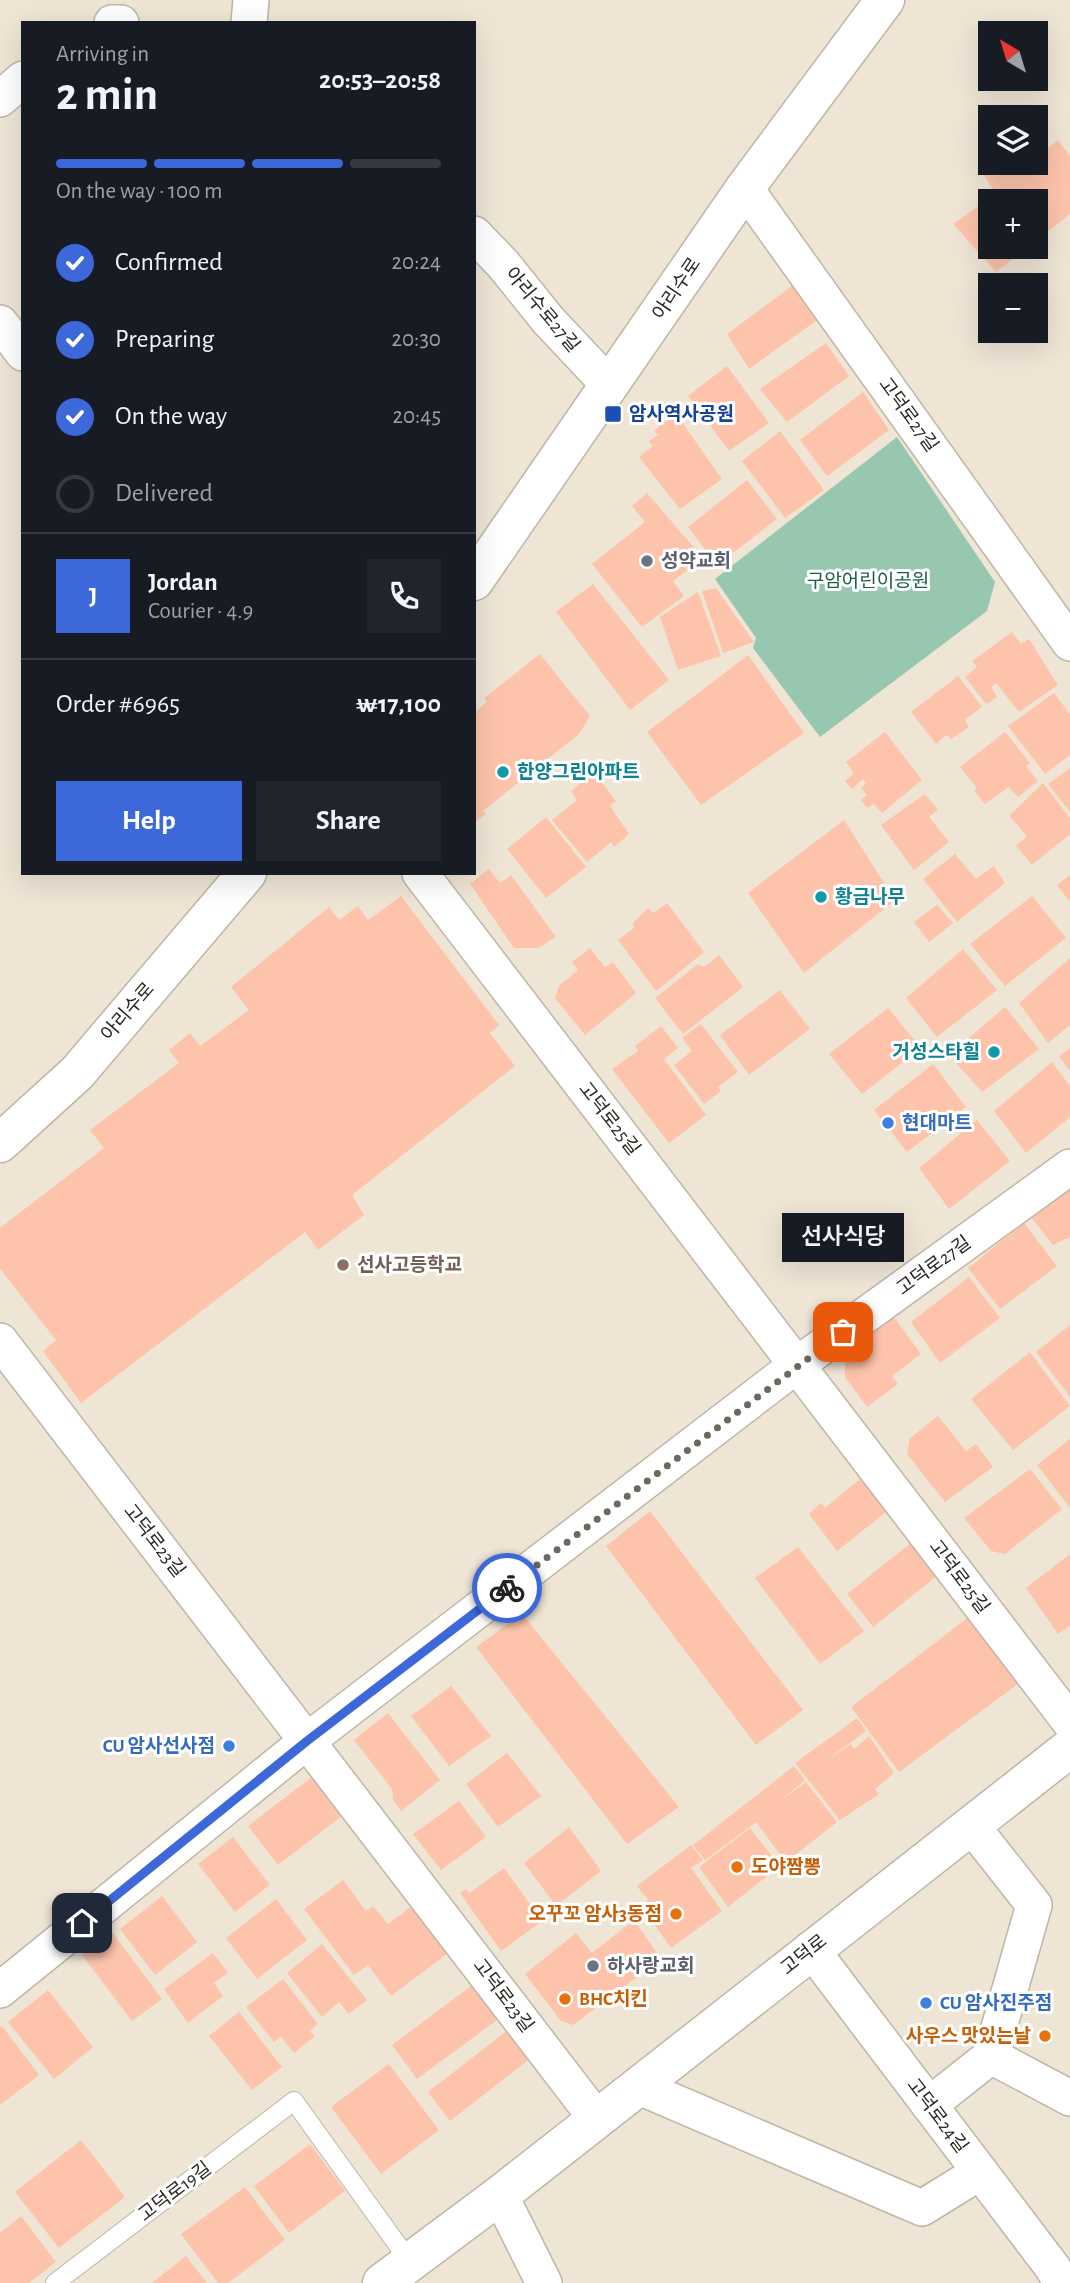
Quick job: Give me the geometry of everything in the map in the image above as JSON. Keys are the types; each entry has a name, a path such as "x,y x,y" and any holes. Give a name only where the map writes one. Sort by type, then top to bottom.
{"street":[{"path":"249,21 251,0"},
{"name":"아리수로","path":"476,578 745,188 884,0"},
{"path":"0,99 21,81"},
{"name":"고덕로27길","path":"745,188 1070,643"},
{"name":"아리수로27길","path":"476,236 556,330 610,387"},
{"path":"0,323 21,350"},
{"name":"아리수로","path":"0,1143 76,1073 245,875"},
{"name":"고덕로25길","path":"422,875 1070,1722"},
{"name":"고덕로27길","path":"798,1364 1070,1167"},
{"name":"고덕로23길","path":"0,1341 596,2118"},
{"path":"0,1990 307,1741 798,1364"},
{"name":"고덕로","path":"396,2273 500,2195 1070,1748"},
{"path":"929,2105 991,2056 1034,1905 971,1825"},
{"name":"고덕로24길","path":"811,1950 1054,2272"},
{"path":"991,2056 1070,2098"},
{"path":"637,2085 922,2208 980,2172"},
{"path":"500,2195 544,2283"}],"lane":[{"name":"고덕로","path":"294,2101 396,2273"},
{"name":"고덕로19길","path":"55,2283 294,2101"}],"green space":[{"name":"구암어린이공원","path":"897,437 995,582 987,611 820,737 753,648 756,638 715,579"}],"building":[{"path":"1058,140 1070,156 1070,214 1048,231 1048,189 993,189 984,175 1048,175 1048,148"},
{"path":"978,207 978,252 953,224"},
{"path":"984,259 1013,259 996,272"},
{"path":"792,286 817,320 749,369 727,334"},
{"path":"826,343 849,376 787,422 760,389"},
{"path":"727,366 769,423 729,451 688,396"},
{"path":"863,392 889,430 827,476 800,440"},
{"path":"676,414 722,479 680,509 639,457 653,446 649,441 658,435 654,431"},
{"path":"780,431 824,490 785,518 742,461"},
{"path":"747,480 777,519 717,565 688,527"},
{"name":"성약교회","path":"647,493 703,558 673,581 684,596 642,627 592,564 645,522 632,506"},
{"path":"593,584 669,680 630,710 556,612"},
{"path":"716,588 754,642 723,653 702,591"},
{"path":"698,592 721,656 678,670 660,617"},
{"path":"1012,632 1021,644 1029,639 1058,685 1019,712 996,683 991,687 997,697 986,704 965,677 977,667 972,661"},
{"name":"한양그린아파트","path":"540,654 590,716 579,734 483,811 486,814 476,822 476,711 487,702 484,698"},
{"path":"748,655 804,733 701,805 647,732"},
{"path":"958,676 982,707 965,720 969,727 951,739 946,735 936,744 911,712"},
{"path":"1054,693 1070,714 1070,755 1045,774 1008,726"},
{"path":"885,732 922,780 882,813 874,804 867,808 861,800 867,795 861,788 866,783 863,779 852,789 845,781 854,773 846,762"},
{"path":"1005,732 1030,763 1026,766 1038,781 1018,797 1009,787 985,804 974,791 977,788 960,767"},
{"path":"1070,768 1070,812 1048,784"},
{"path":"594,772 616,801 610,806 629,834 614,847 611,842 587,862 552,820 577,800 571,791"},
{"path":"1043,783 1070,818 1070,834 1032,865 1016,846 1027,836 1009,816"},
{"path":"925,794 938,810 929,817 949,842 914,870 881,825"},
{"path":"546,817 586,867 546,898 507,849"},
{"name":"황금나무","path":"844,820 895,900 804,973 748,893"},
{"path":"955,854 976,879 994,866 1005,883 957,922 923,879"},
{"path":"489,869 500,883 511,875 556,937 538,948 514,948 470,884"},
{"path":"1070,875 1070,902 1057,885"},
{"name":"선사고등학교","path":"401,896 499,1025 490,1033 515,1066 352,1195 364,1215 318,1250 305,1232 81,1403 43,1351 56,1340 0,1269 0,1228 104,1148 90,1130 179,1063 169,1050 190,1033 200,1046 249,1010 231,987 329,907 339,920 358,906 368,920"},
{"path":"1032,896 1066,938 1005,986 970,944"},
{"path":"667,903 704,952 656,991 618,940 634,928 633,923 648,908 654,913"},
{"path":"937,905 953,923 929,942 914,922"},
{"path":"590,948 605,967 613,962 636,993 585,1035 555,998 559,986 578,970 572,962"},
{"path":"963,949 997,990 937,1037 906,998"},
{"path":"719,955 743,987 683,1034 655,998 698,964 704,967"},
{"path":"1070,958 1070,1025 1048,1043 1019,1003"},
{"path":"780,990 810,1029 749,1075 720,1035"},
{"name":"거성스타힐","path":"1005,1007 1039,1049 982,1092 949,1055"},
{"path":"888,1008 921,1048 862,1094 829,1054"},
{"path":"701,1024 738,1072 718,1087 721,1091 704,1104 674,1065 692,1051 682,1038"},
{"path":"661,1026 678,1048 664,1059 706,1115 669,1143 612,1069 638,1051 635,1046"},
{"path":"1070,1048 1070,1071 1059,1056"},
{"path":"1052,1062 1070,1086 1070,1117 1026,1153 994,1111"},
{"name":"현대마트","path":"933,1064 966,1107 907,1152 874,1110"},
{"path":"977,1120 1010,1161 949,1209 919,1168"},
{"path":"1070,1182 1070,1237 1053,1245 1028,1213"},
{"path":"1024,1223 1057,1266 1000,1309 968,1268"},
{"path":"969,1277 1000,1318 940,1363 911,1322"},
{"path":"893,1316 921,1354 892,1376 898,1384 867,1407 845,1377 845,1352"},
{"path":"1070,1325 1070,1397 1036,1352"},
{"path":"1030,1352 1070,1406 1013,1450 971,1399"},
{"path":"938,1416 966,1451 976,1444 993,1467 945,1502 907,1454 910,1438"},
{"path":"1070,1439 1070,1508 1037,1465"},
{"path":"1030,1469 1062,1509 1005,1554 991,1551 964,1518"},
{"path":"867,1473 888,1502 886,1512 837,1551 809,1514 821,1503 825,1508"},
{"path":"650,1511 803,1710 756,1745 606,1546"},
{"path":"917,1538 943,1571 873,1627 847,1594"},
{"path":"798,1547 864,1631 820,1664 755,1578"},
{"path":"1070,1554 1070,1626 1058,1634 1026,1588"},
{"path":"974,1613 1026,1678 899,1772 851,1707"},
{"path":"522,1614 679,1807 627,1844 476,1647"},
{"path":"451,1686 491,1736 449,1766 411,1716"},
{"path":"388,1713 440,1780 401,1811 393,1800 392,1789 354,1740"},
{"path":"857,1718 866,1731 824,1762 851,1744 854,1749 869,1736 894,1773 875,1789 879,1794 840,1820 795,1763"},
{"path":"507,1753 541,1796 498,1827 466,1784"},
{"path":"794,1766 805,1780 780,1801 806,1782 837,1822 786,1862 756,1822 705,1860 693,1845"},
{"path":"317,1773 347,1812 278,1865 248,1826"},
{"path":"459,1801 486,1837 441,1870 413,1834"},
{"path":"569,1827 601,1871 556,1906 524,1863"},
{"path":"750,1828 780,1866 728,1907 699,1867"},
{"path":"233,1837 270,1885 235,1912 198,1864"},
{"path":"691,1845 703,1860 691,1868 722,1911 671,1948 641,1906 648,1900 637,1886"},
{"path":"504,1868 542,1921 501,1951 460,1893 466,1889 469,1893"},
{"path":"343,1880 366,1911 373,1906 388,1924 416,1903 452,1950 391,1996 368,1965 354,1975 304,1909"},
{"path":"162,1896 197,1942 155,1975 120,1929"},
{"path":"276,1899 307,1940 257,1979 226,1938"},
{"name":"하사랑교회","path":"634,1920 661,1959 573,2025 561,2021 525,1974 576,1933 592,1953"},
{"path":"112,1932 162,1999 132,2021 82,1955"},
{"path":"322,1944 367,2000 349,2014 339,2002 322,2017 287,1973"},
{"path":"213,1953 228,1973 214,1983 223,1996 188,2023 164,1989"},
{"path":"283,1979 318,2024 310,2031 315,2036 294,2053 281,2037 274,2042 246,2007"},
{"path":"475,1983 501,2017 417,2079 392,2045"},
{"path":"48,1990 93,2047 54,2079 8,2022"},
{"path":"239,2012 282,2067 252,2090 209,2036"},
{"path":"2,2026 39,2075 0,2105 0,2027"},
{"path":"508,2030 531,2058 450,2121 428,2092"},
{"path":"389,2064 439,2130 381,2174 331,2107"},
{"path":"81,2140 125,2197 59,2248 15,2192"},
{"path":"310,2144 345,2191 289,2233 254,2186"},
{"path":"245,2187 285,2240 228,2283 218,2283 181,2234"},
{"path":"21,2216 56,2262 29,2283 0,2283 0,2233"},
{"path":"186,2256 207,2283 152,2283"}],"way so far":[{"path":"507,1588 843,1332"}],"place":[{"name":"암사역사공원","path":"613,414"},
{"name":"성약교회","path":"647,561"},
{"name":"한양그린아파트","path":"503,772"},
{"name":"황금나무","path":"821,897"},
{"name":"거성스타힐","path":"994,1052"},
{"name":"현대마트","path":"888,1123"},
{"name":"선사고등학교","path":"343,1265"},
{"name":"선사식당","path":"843,1332"},
{"name":"CU 암사선사점","path":"229,1746"},
{"name":"도야짬뽕","path":"737,1867"},
{"name":"오꾸꼬 암사3동점","path":"676,1914"},
{"name":"하사랑교회","path":"593,1966"},
{"name":"BHC치킨","path":"565,1999"},
{"name":"CU 암사진주점","path":"926,2003"},
{"name":"사우스 맛있는날","path":"1045,2036"}],"route":[{"path":"82,1923 307,1741 507,1588"}]}
